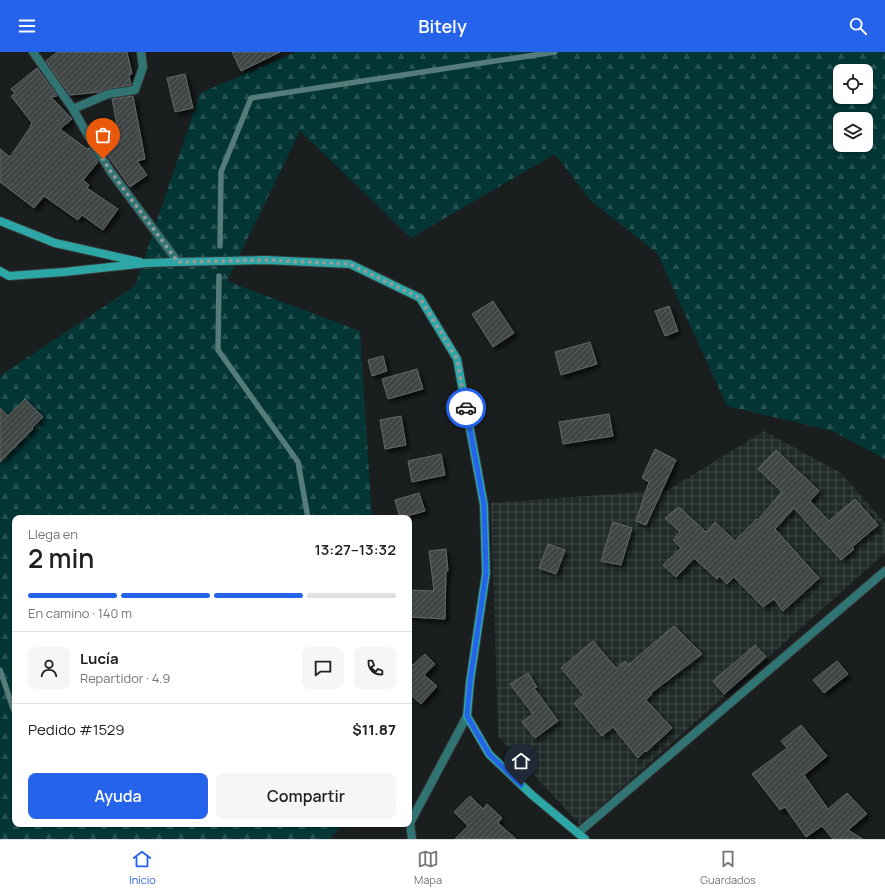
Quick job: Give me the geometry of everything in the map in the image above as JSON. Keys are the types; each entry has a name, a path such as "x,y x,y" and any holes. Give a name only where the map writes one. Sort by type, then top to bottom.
{"street":[{"path":"33,52 73,109 111,172 178,262"},
{"path":"73,109 108,94 135,90 143,67 141,52"},
{"path":"0,220 55,243 147,263"},
{"path":"0,271 9,276 147,263 266,260 350,264 420,298 457,359 484,505 486,573 470,682 467,716 412,819"},
{"path":"578,833 885,570"},
{"path":"467,716 489,754 532,795 585,839"},
{"path":"410,827 412,839"}],"shaded area":[{"path":"764,431 841,473 885,523 885,553 580,825 498,736 491,503 668,490"}],"green space":[{"path":"296,52 885,52 885,459 832,431 727,406 657,253 591,201 555,154 411,238 300,131 227,281 360,331 372,515 12,515 12,827 340,827 330,839 0,839 0,376 135,286 200,93"}],"building":[{"path":"57,52 127,52 132,74 129,75 131,85 107,89 99,92 70,95 46,61"},
{"path":"232,52 280,52 241,71"},
{"path":"37,68 57,96 51,97 72,119 60,129 87,149 90,148 98,162 83,180 89,185 87,188 118,209 103,230 82,215 78,220 44,196 34,208 0,182 0,149 10,157 32,123 11,96 15,94 11,89"},
{"path":"185,74 193,108 175,112 167,78"},
{"path":"133,96 145,159 137,161 147,175 130,187 101,146 120,141 112,99"},
{"path":"493,301 514,333 493,347 472,314"},
{"path":"669,306 678,331 665,336 655,311"},
{"path":"590,342 597,364 561,375 555,352"},
{"path":"383,356 387,371 372,376 368,360"},
{"path":"417,369 423,389 388,399 382,379"},
{"path":"25,399 43,417 0,462 0,408 8,416"},
{"path":"609,414 613,436 563,444 559,422"},
{"path":"401,416 406,445 385,449 380,420"},
{"path":"655,449 676,460 646,525 636,521 649,482 642,478"},
{"path":"776,450 819,491 810,501 829,521 855,499 878,525 852,547 854,549 841,560 794,508 775,529 819,578 783,611 774,599 763,607 734,577 727,584 719,576 717,579 694,558 676,577 663,565 681,548 673,540 680,532 665,518 679,507 706,532 715,522 735,541 757,519 758,520 782,492 758,469"},
{"path":"441,454 445,475 412,482 408,461"},
{"path":"419,493 425,511 411,515 399,515 395,500"},
{"path":"613,522 632,528 621,565 601,561"},
{"path":"548,544 565,550 556,574 539,568"},
{"path":"446,549 448,571 446,571 445,619 412,617 412,590 434,591 429,551"},
{"path":"674,626 702,654 651,693 652,694 646,700 672,728 638,758 613,727 602,736 574,703 584,695 561,668 593,641 616,668 625,661 628,665"},
{"path":"755,645 766,657 724,694 713,681"},
{"path":"425,654 435,664 424,675 437,686 421,704 412,696 412,664 413,665"},
{"path":"837,661 848,674 824,693 813,680"},
{"path":"528,673 537,687 534,688 558,721 535,738 522,722 533,714 510,684"},
{"path":"801,725 827,756 804,775 828,809 847,793 867,814 848,830 863,839 833,839 822,826 806,837 785,807 780,810 752,774 787,748 781,741"},
{"path":"470,796 483,809 487,804 502,818 498,823 516,839 455,839 468,826 454,812"}],"waterway":[{"path":"220,246 221,172 251,98 555,52"},
{"path":"219,276 218,350 298,462 307,515"},
{"path":"0,670 12,705"}],"way so far":[{"path":"103,159 178,262 266,260 350,264 420,298 457,359 466,408"}],"route":[{"path":"466,408 484,505 486,573 470,682 467,716 489,754 521,785"}]}
